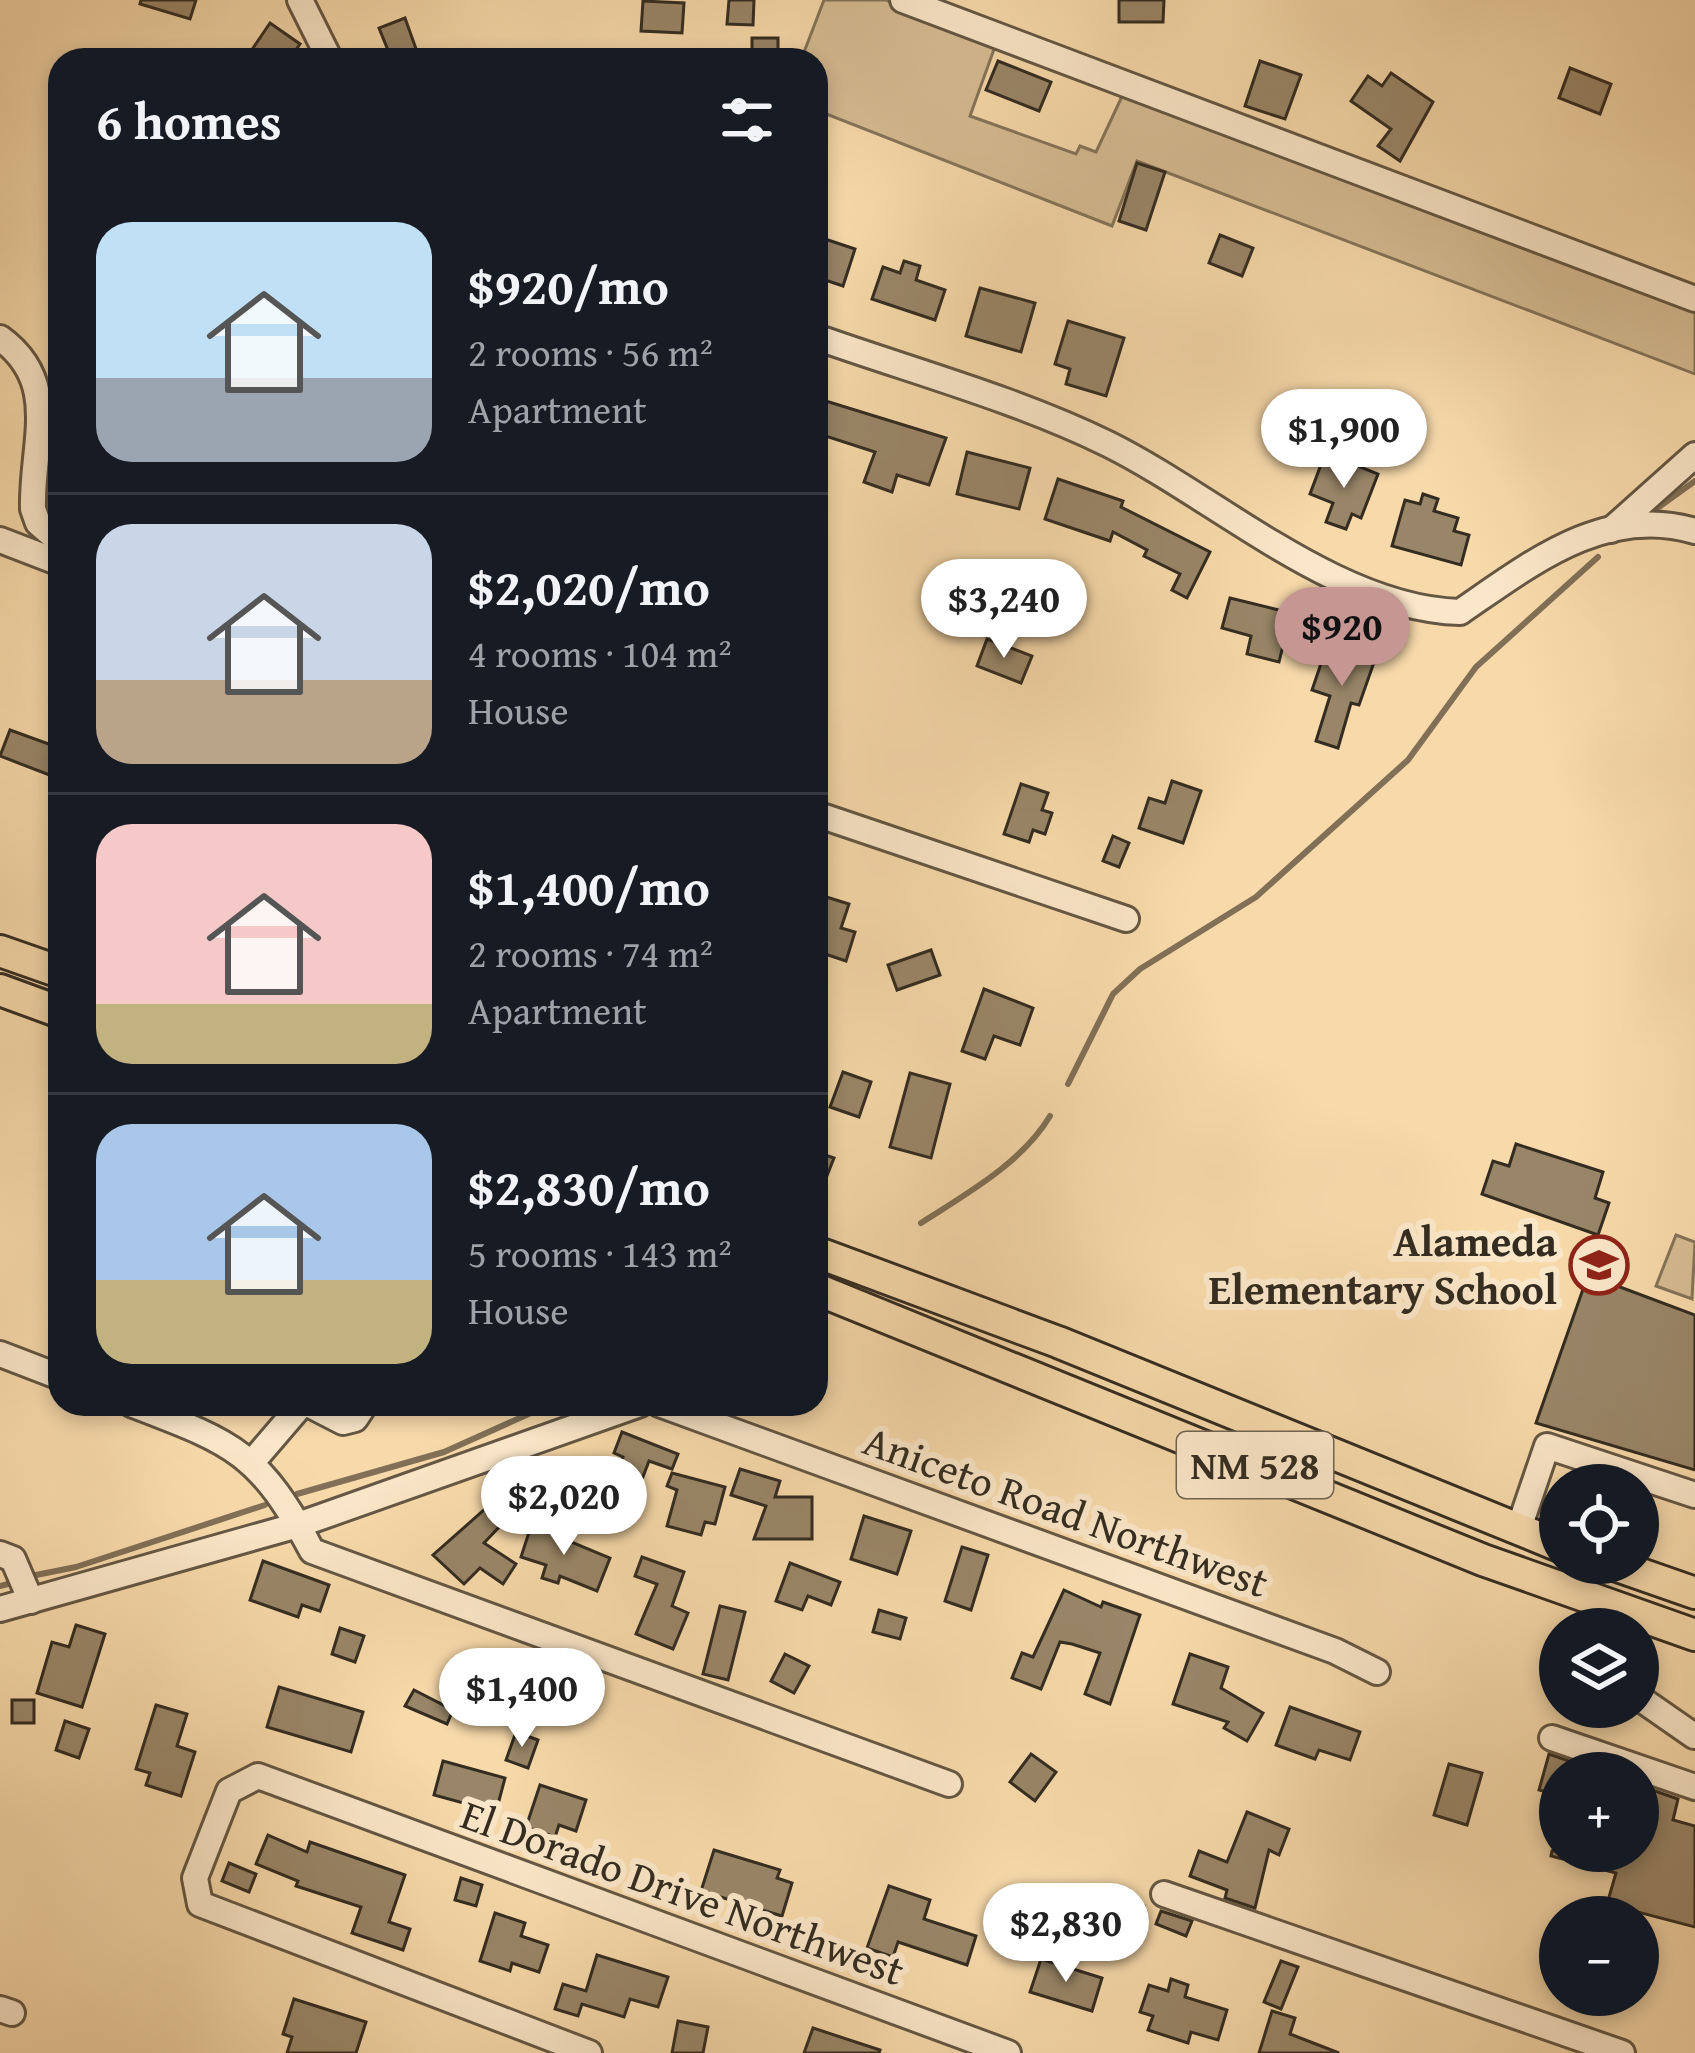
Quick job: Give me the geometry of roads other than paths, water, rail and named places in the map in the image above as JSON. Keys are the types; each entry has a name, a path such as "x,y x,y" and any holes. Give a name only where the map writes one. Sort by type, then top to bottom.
{"main road":[{"path":"0,951 48,968"},
{"path":"0,990 48,1008"},
{"name":"NM 528","path":"828,1257 1058,1342 1539,1538"},
{"name":"NM 528","path":"828,1295 1593,1608"},
{"path":"1659,1580 1695,1593"},
{"name":"NM 528","path":"1659,1628 1695,1635"}],"street":[{"path":"300,0 324,48"},
{"path":"903,0 1695,299"},
{"path":"0,338 26,362 39,387 33,509 48,532"},
{"path":"828,341 1107,444 1330,573 1418,609 1460,612 1531,560 1579,537 1611,530 1695,531"},
{"path":"1611,530 1695,454"},
{"path":"0,540 48,558"},
{"path":"828,818 1126,919"},
{"path":"0,1354 48,1372"},
{"path":"163,1416 211,1434 254,1460 312,1551 949,1784"},
{"path":"254,1460 294,1416"},
{"path":"0,1609 298,1525 606,1416"},
{"name":"Aniceto Road Northwest","path":"691,1416 1335,1651 1377,1672"},
{"path":"1518,1531 1547,1446 1695,1495"},
{"path":"0,1554 13,1559 31,1601"},
{"path":"1659,1712 1694,1736"},
{"path":"1552,1738 1695,1787"},
{"name":"El Dorado Drive Northwest","path":"589,2053 200,1904 195,1878 229,1791 258,1776 1008,2053"},
{"path":"1164,1894 1622,2053"}],"waterway":[{"path":"1652,512 1695,481"},
{"path":"1068,1084 1113,994 1140,969 1256,897 1408,760 1476,667 1598,557"},
{"path":"921,1223 1009,1163 1050,1116"},
{"path":"297,1494 444,1452 524,1416"},
{"path":"31,1576 76,1567 265,1505"},
{"path":"0,1586 8,1584"}],"place":[{"name":"Alameda Elementary School","path":"1599,1265"}]}
